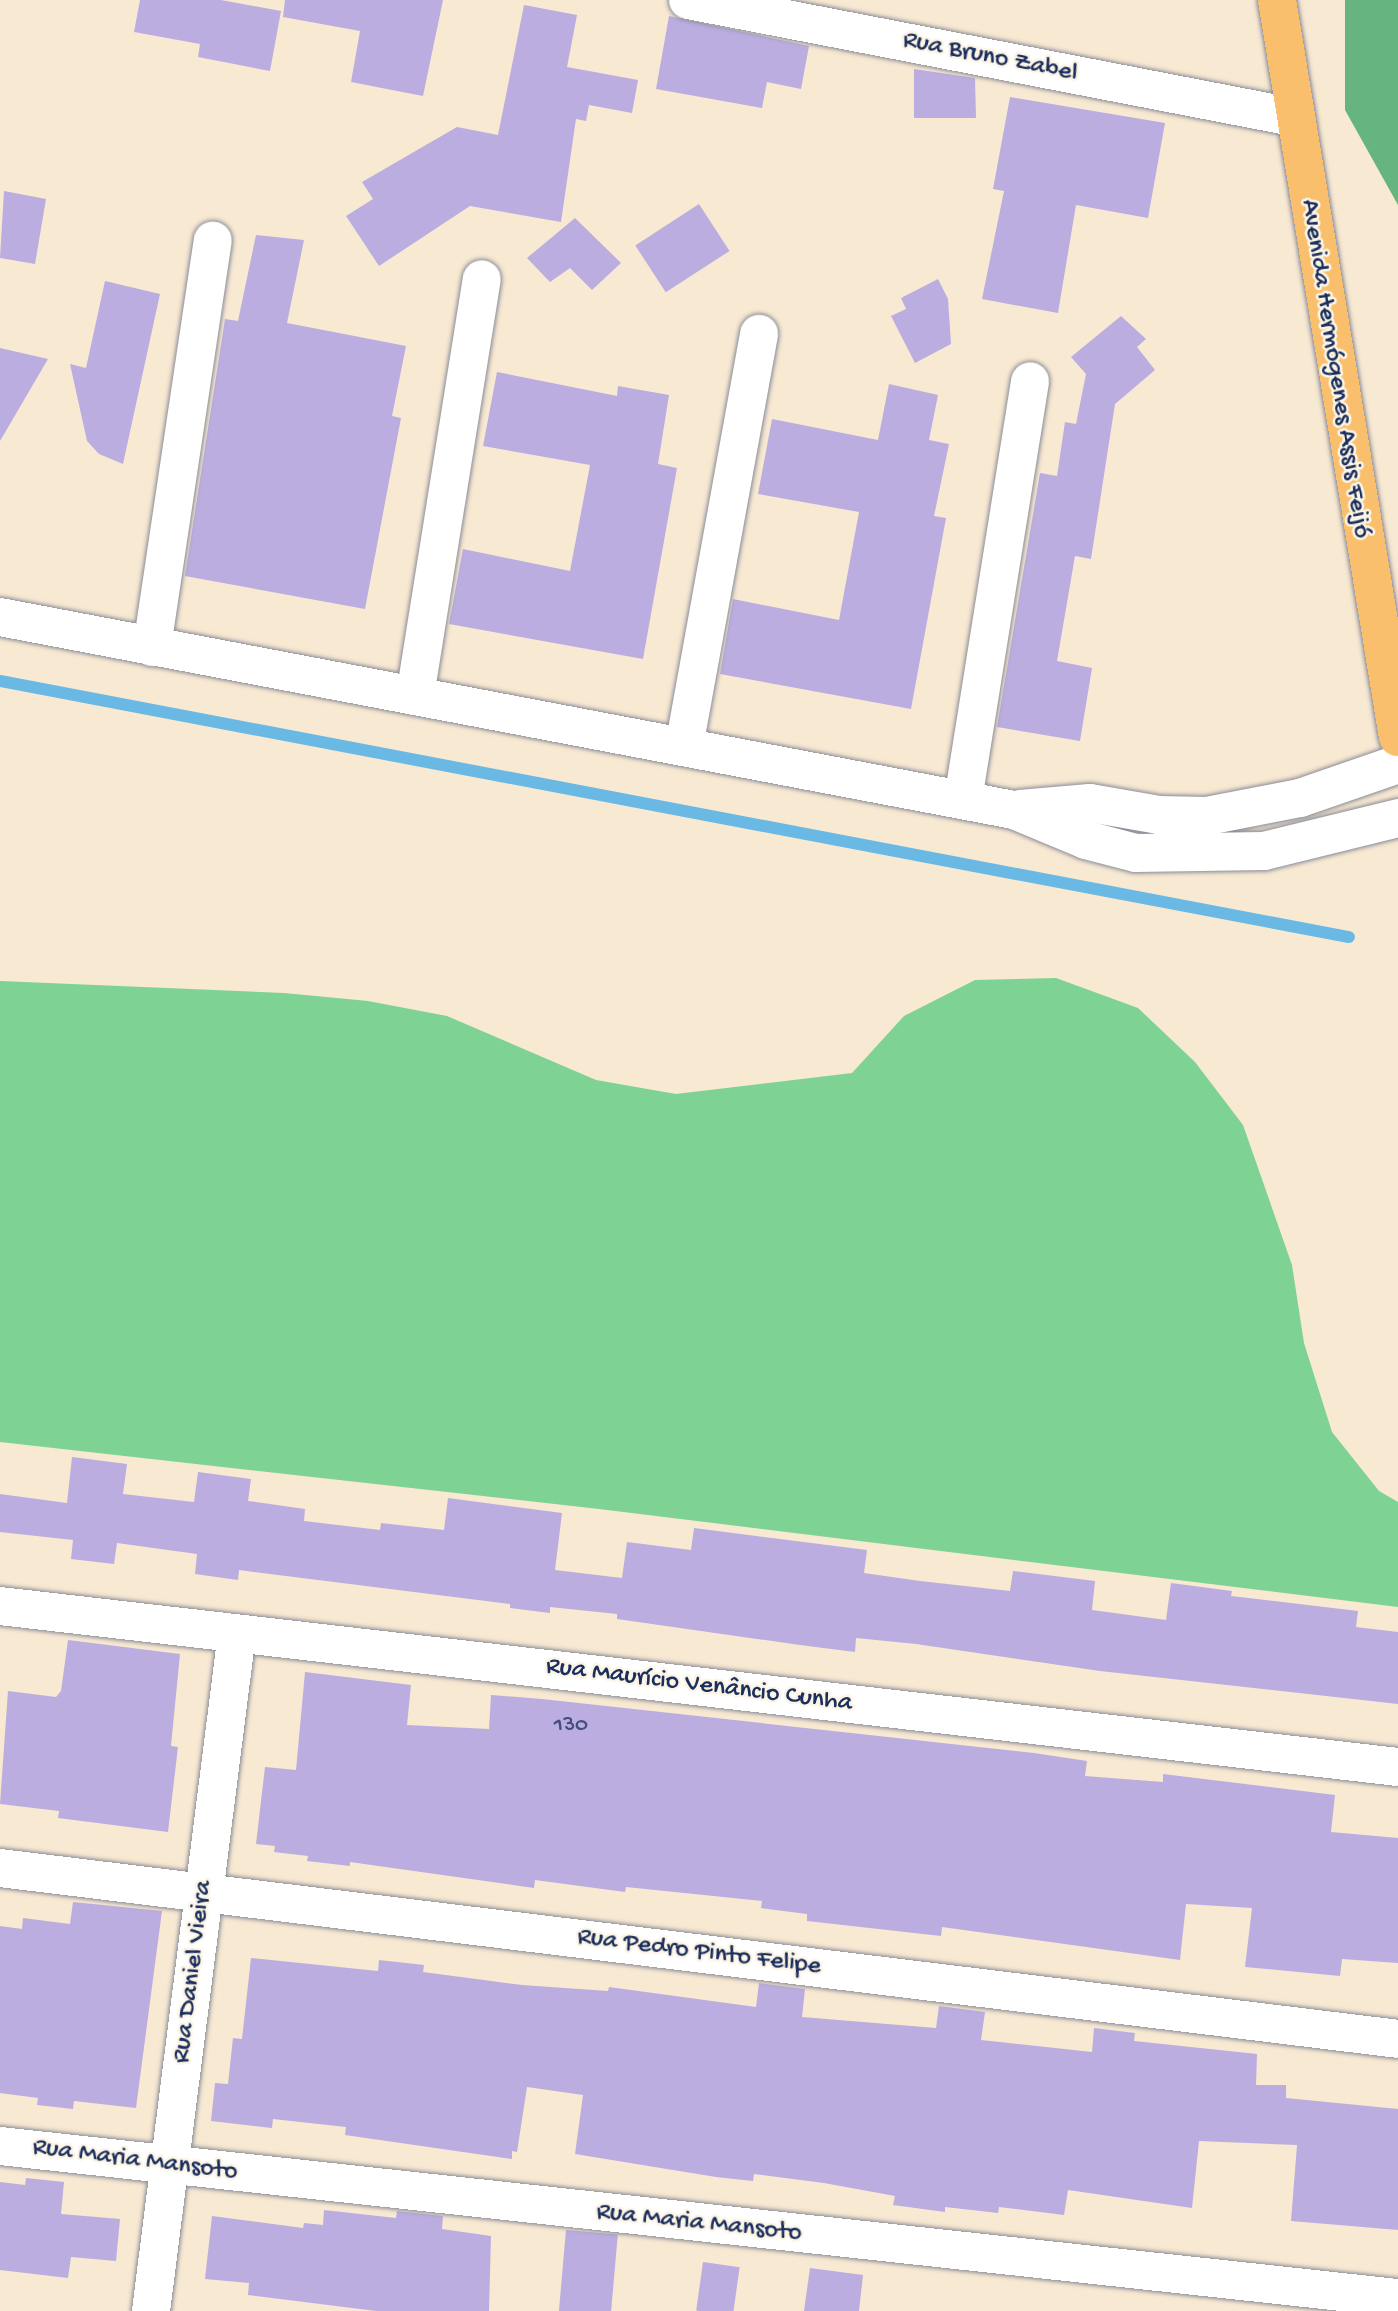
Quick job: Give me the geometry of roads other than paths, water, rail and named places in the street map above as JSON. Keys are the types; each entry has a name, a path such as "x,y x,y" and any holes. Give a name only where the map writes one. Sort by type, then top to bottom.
{"main road":[{"name":"Avenida Hermógenes Assis Feijó","path":"1276,0 1293,117 1385,584 1398,737"}],"street":[{"name":"Rua Bruno Zabel","path":"688,0 1293,117"},
{"path":"152,647 213,241"},
{"path":"415,696 482,279"},
{"path":"684,747 759,334"},
{"path":"963,800 1030,381"},
{"path":"0,617 1014,810 1086,840 1136,853 1198,855 1264,851 1398,818"},
{"path":"1014,810 1090,803 1158,815 1207,816 1300,798 1398,764"},
{"name":"Rua Maurício Venâncio Cunha","path":"0,1606 1398,1767"},
{"name":"Rua Daniel Vieira","path":"151,2311 237,1633"},
{"name":"Rua Pedro Pinto Felipe","path":"0,1868 1398,2039"},
{"name":"Rua Maria Mansoto","path":"0,2146 1398,2298"}],"waterway":[{"path":"0,681 1349,937"}]}
